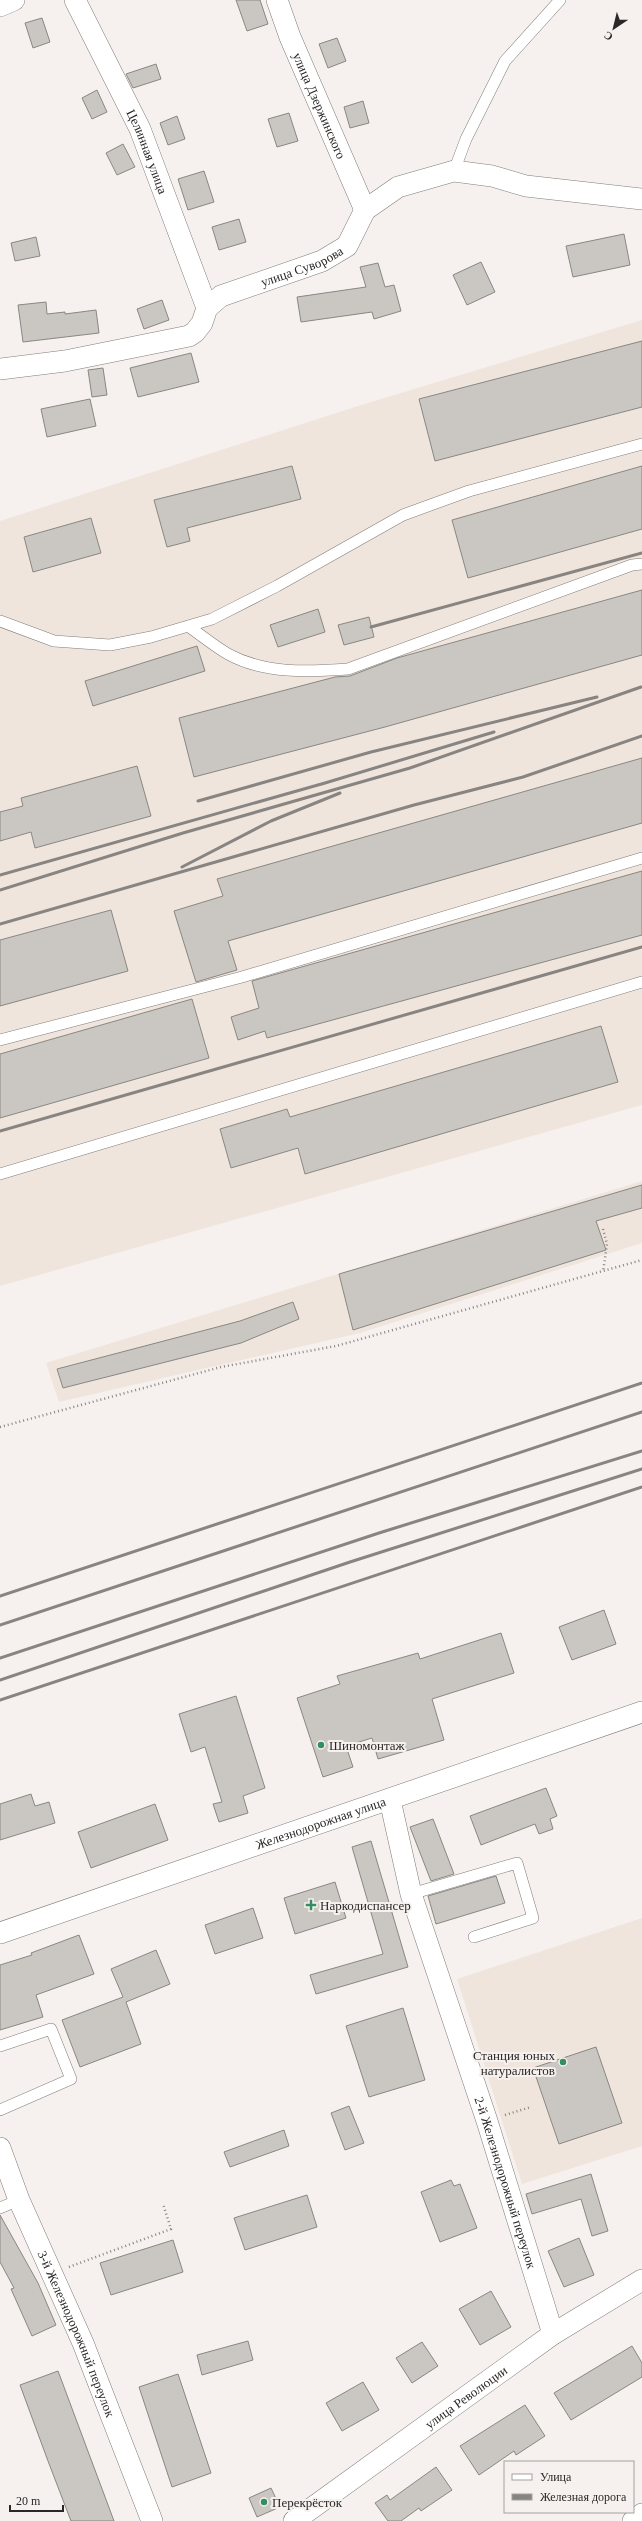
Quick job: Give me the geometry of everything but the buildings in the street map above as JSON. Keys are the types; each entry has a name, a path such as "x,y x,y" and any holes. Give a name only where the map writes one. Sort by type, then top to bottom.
{"street":[{"path":"0,6 14,0"},
{"name":"Целинная улица","path":"75,0 140,130 207,308"},
{"name":"улица Дзержинского","path":"277,0 290,37 365,210"},
{"name":"улица Суворова","path":"0,368 65,361 189,336 195,332 202,323 207,308 221,296 322,261 347,246 365,210 398,187 454,171 492,176 526,186 642,199"},
{"name":"Железнодорожная улица","path":"0,1933 642,1712"},
{"name":"2-й Железнодорожный переулок","path":"390,1800 411,1894 487,2121 553,2334"},
{"name":"3-й Железнодорожный переулок","path":"0,2148 19,2200 53,2273 83,2343 152,2521"},
{"name":"улица Революции","path":"294,2521 553,2334 642,2280"},
{"path":"633,2521 642,2514"}],"lane":[{"path":"454,171 466,139 505,61 560,0"},
{"path":"0,621 54,641 110,645 188,626 212,619 277,586 403,515 469,491 642,444"},
{"path":"188,626 229,654 268,668 313,672 348,669 632,565 642,564"},
{"path":"0,1040 242,977 642,858"},
{"path":"0,1174 642,982"},
{"path":"411,1894 517,1863 533,1918 474,1937"},
{"path":"0,2046 51,2029 71,2079 0,2110"},
{"path":"0,2208 19,2200"}],"path":[{"path":"602,1229 607,1244 605,1271"},
{"path":"0,1427 221,1367 336,1346 642,1260"},
{"path":"487,2121 532,2107"},
{"path":"53,2273 171,2229 163,2204"}],"shaded area":[{"path":"642,320 642,1105 0,1286 0,521 358,406"},
{"path":"642,1181 642,1243 360,1333 59,1402 46,1363"},
{"name":"Станция юных натуралистов","path":"642,1918 642,2146 522,2184 457,1979"}],"railway":[{"path":"371,627 642,553"},
{"path":"0,890 183,833 410,768 641,687"},
{"path":"198,801 371,752 597,697"},
{"path":"0,875 325,783 494,732"},
{"path":"0,924 414,805 523,777 642,736"},
{"path":"182,867 271,821 340,793"},
{"path":"0,1131 642,947"},
{"path":"0,1596 642,1383"},
{"path":"0,1625 642,1412"},
{"path":"0,1658 379,1533 642,1451"},
{"path":"0,1680 350,1562 642,1469"},
{"path":"0,1700 642,1487"}],"place":[{"name":"Шиномонтаж","path":"321,1745"},
{"name":"Наркодиспансер","path":"311,1905"},
{"name":"Станция юных натуралистов","path":"563,2062"},
{"name":"Перекрёсток","path":"264,2502"}]}
